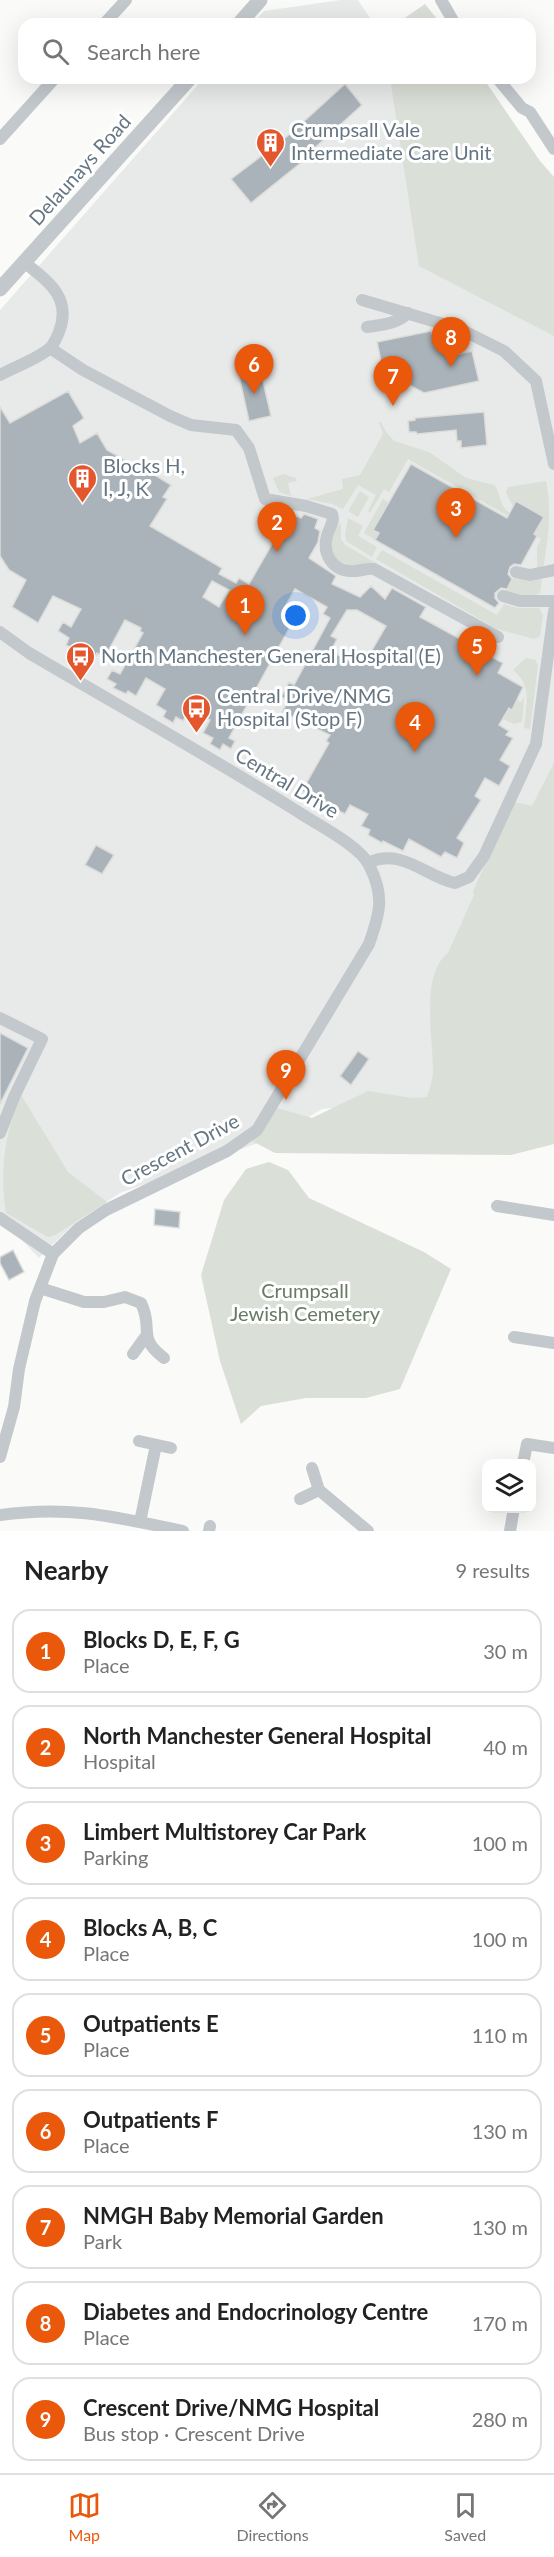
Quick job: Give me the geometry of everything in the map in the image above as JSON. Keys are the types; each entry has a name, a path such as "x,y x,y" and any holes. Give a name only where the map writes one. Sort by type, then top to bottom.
{"street":[{"path":"110,18 126,0"},
{"path":"244,18 260,0"},
{"path":"441,0 452,18"},
{"path":"0,139 50,84"},
{"name":"Delaunays Road","path":"0,289 26,263 185,84"},
{"path":"502,84 530,112 554,149"},
{"path":"0,375 50,348 62,326 64,315 62,302 53,285 26,263"},
{"path":"362,300 460,329 504,351 536,381 554,464"},
{"path":"367,327 389,324 402,319 408,313"},
{"path":"50,348 83,370 170,416 191,425 236,430 249,448 265,500 331,512 334,520 325,543 326,554 334,565 352,572 374,569 498,637"},
{"path":"516,572 530,575 554,570"},
{"path":"503,596 520,601 554,601"},
{"path":"369,863 378,858 400,858 455,883 464,880 476,870 492,842 536,744 554,611"},
{"name":"Central Drive","path":"0,632 31,654 282,802 347,843 369,863"},
{"name":"Crescent Drive","path":"53,1254 79,1228 106,1210 227,1151 243,1142 257,1130 369,944 380,913 379,896 369,863"},
{"path":"0,1018 42,1039 14,1097 0,1133"},
{"path":"497,1206 554,1215"},
{"path":"0,1218 53,1254 40,1288 19,1369 14,1407 1,1448"},
{"path":"40,1288 84,1302 104,1302 124,1297 141,1303 147,1315 146,1336 153,1350 164,1358"},
{"path":"133,1353 146,1336"},
{"path":"514,1337 554,1343"},
{"path":"139,1441 171,1448"},
{"path":"523,1459 521,1443 554,1448"},
{"path":"140,1522 156,1445"},
{"path":"312,1468 319,1490 368,1531"},
{"path":"300,1499 319,1490"},
{"path":"0,1515 62,1510 96,1513 183,1531"},
{"path":"510,1531 513,1513"}],"shaded area":[{"path":"341,0 358,0 370,18 258,18 264,11"},
{"path":"199,84 406,84 554,311 554,794 446,1099 322,1109 275,1137 120,1193 76,1222 39,1258 0,1217 0,310"}],"green space":[{"path":"425,4 436,18 405,18"},
{"path":"391,84 487,84 540,161 554,177 554,336 419,266"},
{"path":"379,422 394,441 429,452 466,478 494,485 504,507 510,513 508,516 408,459 389,492 384,489 370,513 368,511 376,495 358,485 343,509 332,504 307,499 343,489 342,479 360,475 383,434"},
{"path":"283,474 296,478 297,481 288,483 291,496 279,492 273,478"},
{"path":"546,481 549,503 548,537 543,569 537,571 537,547 541,539 534,535 544,517 517,501 513,506 506,493 508,487"},
{"path":"360,491 369,497 358,517 348,511"},
{"path":"383,499 389,503 373,530 379,533 375,540 364,533"},
{"path":"348,518 363,526 358,536 377,547 372,557 346,541"},
{"path":"341,522 341,539 345,545 386,569 349,564 339,561 332,555 330,547 332,537"},
{"path":"382,550 497,615 504,604 518,608 539,608 543,615 540,636 534,639 497,629 376,559"},
{"path":"515,575 542,578 540,593 531,597 505,592"},
{"path":"526,658 535,660 538,665 530,729 524,728 526,689 513,670"},
{"path":"524,697 522,722 514,724 503,719 509,708 512,710 517,700 521,702"},
{"path":"554,763 554,1144 511,1155 275,1153 250,1140 277,1108 312,1118 368,1091 412,1098 427,1097 433,1074 431,993 439,963 448,953 474,895 473,891 514,802 532,806"},
{"path":"21,1095 68,1172 107,1202 55,1235 48,1237 6,1213 3,1182 5,1153 11,1124"},
{"name":"Crumpsall Jewish Cemetery","path":"269,1162 288,1170 309,1198 424,1252 451,1269 400,1389 366,1398 306,1398 261,1406 241,1424 220,1361 201,1275 224,1200 246,1169"}],"building":[{"path":"345,84 362,105 307,155 308,157 251,203 231,179 290,134"},
{"path":"431,331 432,334 441,332 448,334 454,355 472,351 479,381 424,393 409,385 394,369 383,371 377,342"},
{"path":"266,355 269,370 261,372 271,416 249,421 236,362"},
{"path":"68,391 84,418 73,426 80,443 97,433 107,450 137,467 139,465 171,485 163,497 167,499 150,526 222,568 219,574 236,583 239,578 249,584 290,513 301,518 304,514 318,519 315,528 320,531 318,542 309,558 336,576 332,584 360,597 371,586 385,599 392,588 426,607 420,617 473,646 479,636 492,643 486,654 503,663 498,673 523,687 512,710 509,708 499,725 509,731 506,735 513,738 500,760 510,766 499,786 485,778 475,796 481,800 457,838 464,843 457,858 445,852 441,857 409,839 403,851 383,841 382,843 368,835 370,830 361,826 368,814 350,805 345,814 337,810 334,815 324,808 325,804 302,791 329,743 326,741 330,735 282,712 288,701 281,697 289,682 294,685 330,618 323,614 327,607 295,589 286,605 299,612 296,617 305,621 300,630 291,625 229,738 235,741 231,749 223,744 220,750 210,744 213,738 203,733 210,720 190,709 183,721 176,717 173,723 163,717 166,711 156,705 165,689 146,678 136,696 128,691 126,694 113,688 116,684 107,679 112,670 120,674 143,633 140,631 141,628 125,620 105,657 97,653 96,656 83,649 81,653 66,645 69,638 58,631 63,622 71,627 81,609 53,596 38,623 12,607 26,580 9,570 0,556 0,407 10,423","holes":["212,581 229,590 219,607 203,597","347,610 357,610 386,626 368,657 355,650 349,661 331,651 337,639 331,636"]},
{"path":"484,412 487,445 461,448 461,441 457,441 456,430 417,434 409,432 408,421 415,420 415,418"},
{"path":"411,464 507,518 516,501 544,517 534,534 537,536 521,565 514,564 510,567 508,574 512,579 507,589 501,588 495,593 495,598 499,603 495,608 375,540 379,533 373,530"},
{"path":"96,845 114,855 102,874 85,865"},
{"path":"0,1033 28,1048 0,1104"},
{"path":"358,1051 369,1059 351,1085 340,1076"},
{"path":"155,1209 180,1212 179,1228 154,1225"},
{"path":"13,1250 24,1272 9,1280 0,1263 0,1257"}],"place":[{"name":"Crumpsall Vale Intermediate Care Unit","path":"270,168"},
{"name":"Diabetes and Endocrinology Centre","path":"451,367"},
{"name":"Outpatients F","path":"254,394"},
{"name":"NMGH Baby Memorial Garden","path":"393,406"},
{"name":"Blocks H, I, J, K","path":"82,504"},
{"name":"Limbert Multistorey Car Park","path":"456,538"},
{"name":"North Manchester General Hospital","path":"277,552"},
{"name":"Blocks D, E, F, G","path":"245,635"},
{"name":"Outpatients E","path":"477,676"},
{"name":"North Manchester General Hospital (E)","path":"80,682"},
{"name":"Central Drive/NMG Hospital (Stop F)","path":"196,734"},
{"name":"Blocks A, B, C","path":"415,752"},
{"name":"Crescent Drive/NMG Hospital","path":"286,1100"}]}
